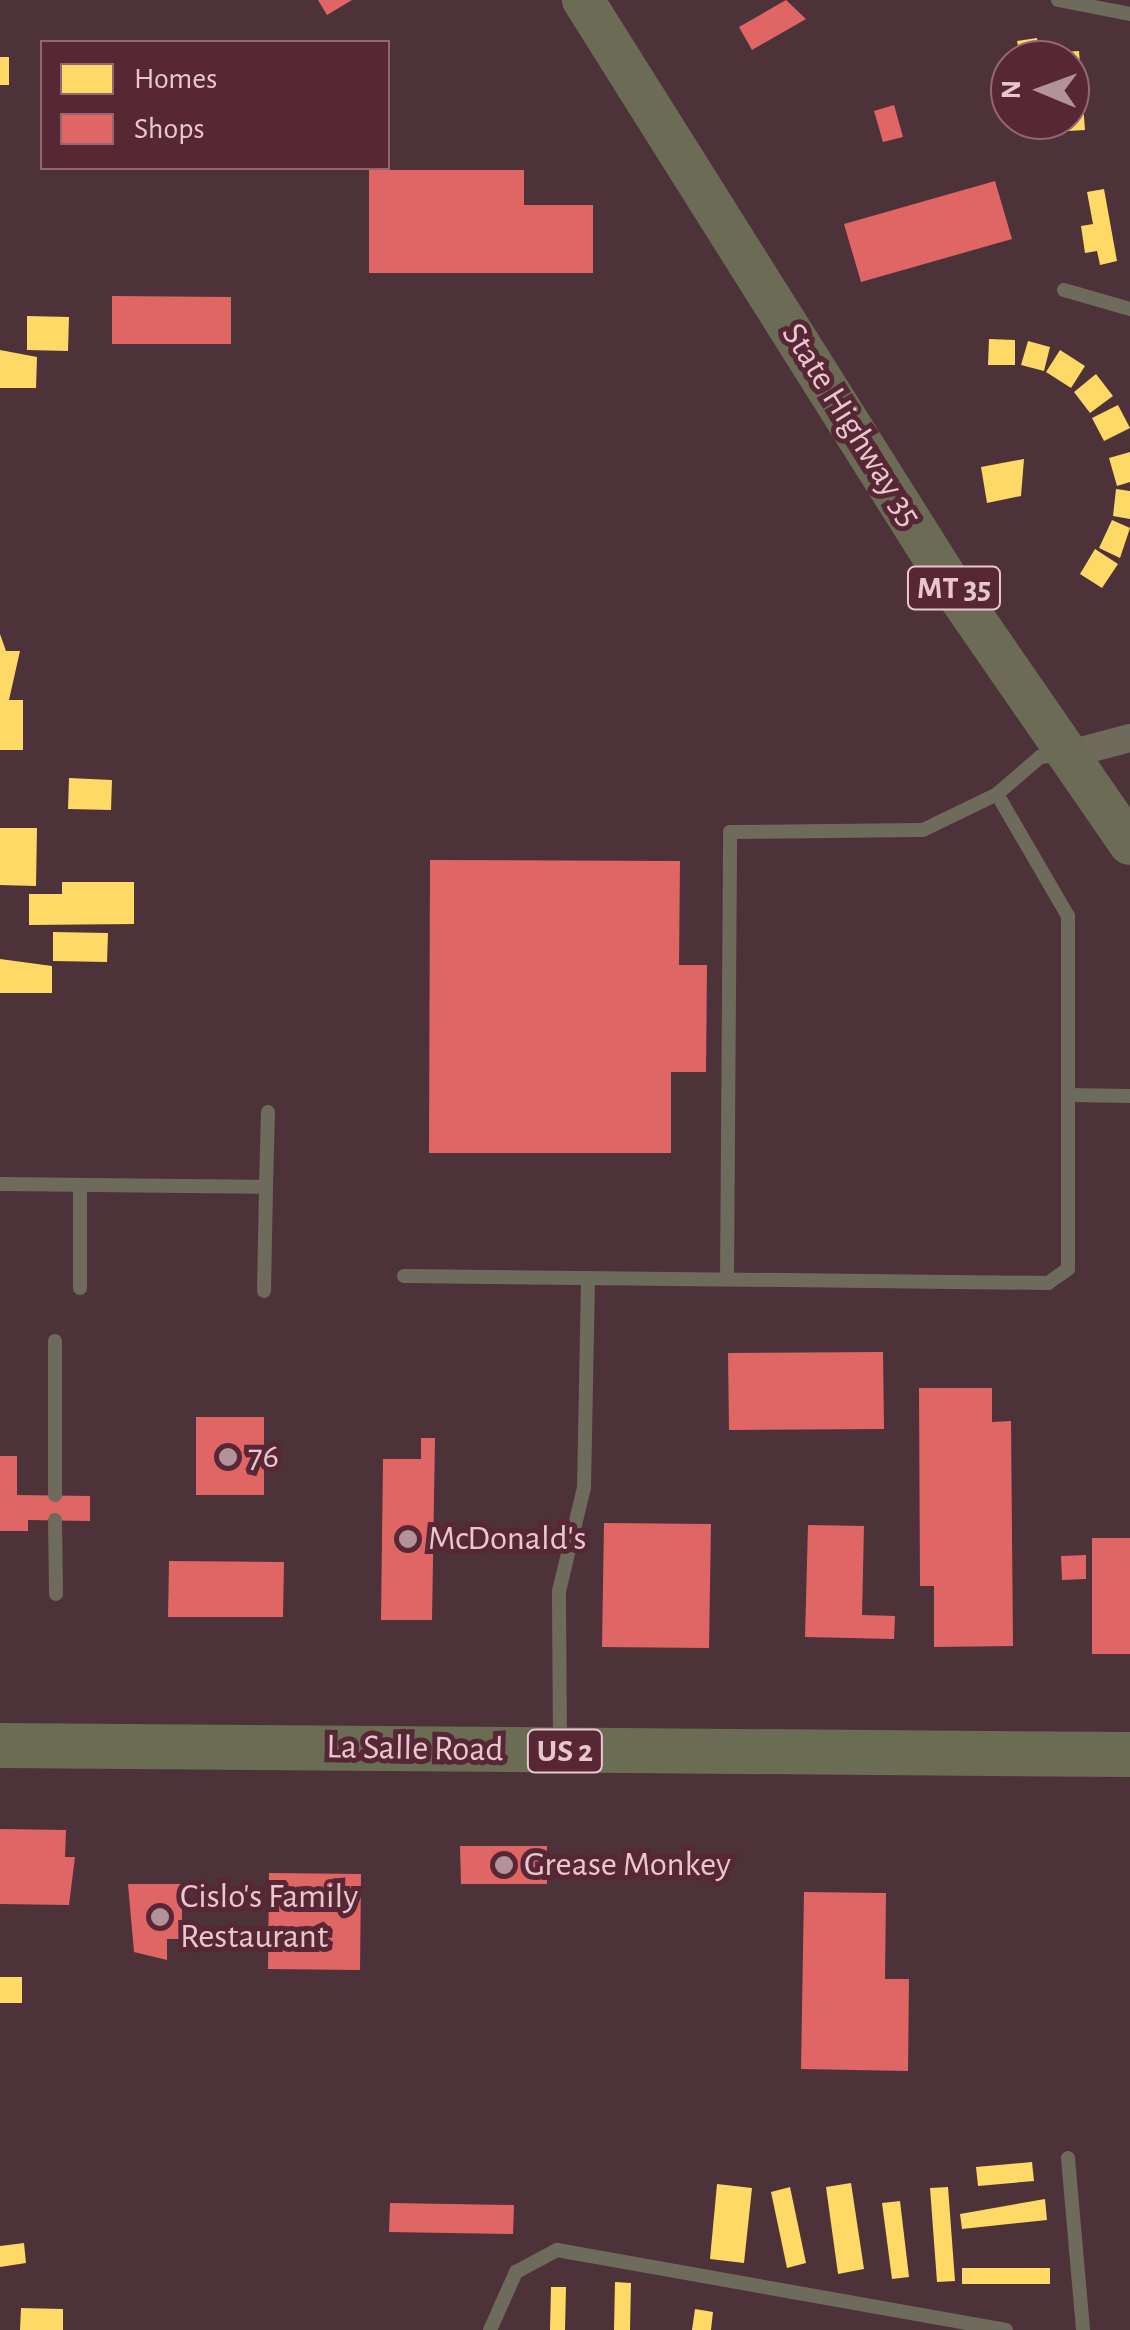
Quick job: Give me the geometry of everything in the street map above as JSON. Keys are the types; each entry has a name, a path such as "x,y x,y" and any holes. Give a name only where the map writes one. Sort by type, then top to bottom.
{"highway":[{"name":"La Salle Road","path":"0,1745 1130,1754"}],"main road":[{"name":"State Highway 35","path":"583,0 1130,844"}],"street":[{"path":"1069,754 1130,738"}],"lane":[{"path":"1058,0 1130,14"},
{"path":"1064,290 1130,309"},
{"path":"727,1279 730,832 923,830 997,794 1040,757 1069,754"},
{"path":"404,1276 1048,1284 1068,1269 1068,916 997,794"},
{"path":"1068,1095 1130,1096"},
{"path":"264,1292 268,1112"},
{"path":"0,1184 266,1187"},
{"path":"80,1184 80,1288"},
{"path":"560,1751 559,1591 584,1488 588,1278"},
{"path":"55,1341 55,1495"},
{"path":"55,1520 56,1594"},
{"path":"1068,2158 1083,2330"},
{"path":"490,2330 516,2272 557,2250 1006,2330"}],"building: Homes":[{"path":"0,57 9,57 9,85 0,85"},
{"path":"1104,189 1117,261 1100,265 1097,251 1085,253 1081,226 1093,224 1087,192"},
{"path":"27,316 69,317 68,351 27,350"},
{"path":"989,339 1015,340 1015,365 988,365"},
{"path":"1028,341 1050,347 1044,371 1021,365"},
{"path":"0,350 37,357 36,388 0,388"},
{"path":"1060,350 1085,366 1071,388 1046,372"},
{"path":"1096,374 1113,396 1090,413 1074,392"},
{"path":"1118,405 1130,428 1104,441 1092,418"},
{"path":"1130,452 1130,482 1117,486 1109,458"},
{"path":"1024,459 1021,496 987,503 981,467"},
{"path":"1116,489 1130,491 1130,519 1113,516"},
{"path":"1112,520 1130,528 1120,558 1099,548"},
{"path":"1095,549 1118,564 1102,588 1080,574"},
{"path":"0,634 6,651 20,651 9,700 23,700 23,750 0,750"},
{"path":"69,778 112,780 111,810 68,809"},
{"path":"0,828 37,828 36,886 0,885"},
{"path":"62,882 134,882 134,924 29,925 29,894 62,894"},
{"path":"53,932 108,933 107,962 53,961"},
{"path":"0,959 52,966 52,993 0,993"},
{"path":"0,1977 22,1977 22,2003 0,2003"},
{"path":"1032,2162 1034,2181 978,2186 976,2167"},
{"path":"851,2183 864,2269 838,2274 826,2187"},
{"path":"717,2184 752,2188 744,2263 710,2259"},
{"path":"790,2187 806,2263 787,2268 771,2192"},
{"path":"948,2187 955,2281 937,2282 930,2188"},
{"path":"1045,2199 1047,2220 962,2229 960,2214"},
{"path":"900,2201 909,2277 892,2279 882,2203"},
{"path":"24,2243 26,2263 0,2267 0,2246"},
{"path":"962,2268 1050,2268 1050,2284 962,2284"},
{"path":"615,2282 631,2283 630,2330 614,2330"},
{"path":"551,2287 566,2287 565,2330 550,2330"},
{"path":"21,2308 63,2309 63,2330 20,2330"},
{"path":"695,2309 713,2312 711,2330 692,2330"}],"building: Shops":[{"path":"318,0 352,0 327,15"},
{"path":"786,0 806,19 752,50 739,27"},
{"path":"894,105 903,137 883,142 874,111"},
{"path":"369,170 524,170 524,205 593,205 593,273 369,273"},
{"path":"995,181 1012,239 861,282 844,224"},
{"path":"112,296 231,297 231,344 112,344"},
{"path":"430,860 680,861 679,965 707,965 706,1072 671,1072 671,1153 429,1153"},
{"path":"883,1352 884,1429 729,1430 728,1353"},
{"path":"919,1388 992,1388 992,1422 1011,1421 1013,1646 934,1647 934,1586 920,1586"},
{"path":"196,1417 264,1417 264,1495 196,1495"},
{"name":"McDonald's","path":"421,1438 435,1438 432,1620 381,1620 383,1459 421,1459"},
{"path":"0,1456 17,1456 17,1495 90,1496 90,1521 28,1520 28,1531 0,1531"},
{"path":"604,1523 711,1524 709,1648 602,1647"},
{"path":"808,1525 864,1526 862,1615 895,1616 894,1639 805,1637"},
{"path":"1092,1538 1130,1538 1130,1654 1092,1654"},
{"path":"1086,1555 1086,1579 1062,1580 1061,1556"},
{"path":"169,1561 284,1562 283,1617 168,1617"},
{"path":"0,1829 66,1830 65,1857 75,1857 69,1905 0,1904"},
{"name":"Grease Monkey","path":"460,1846 547,1846 547,1884 461,1884"},
{"path":"269,1873 361,1874 360,1970 268,1969"},
{"path":"128,1884 182,1884 182,1939 167,1939 167,1960 134,1952"},
{"path":"804,1892 886,1893 885,1979 909,1979 908,2071 801,2069"},
{"path":"390,2203 514,2205 513,2234 389,2232"}],"place":[{"name":"76","path":"228,1457"},
{"name":"McDonald's","path":"408,1539"},
{"name":"Grease Monkey","path":"504,1865"},
{"name":"Cislo's Family Restaurant","path":"160,1917"}]}
